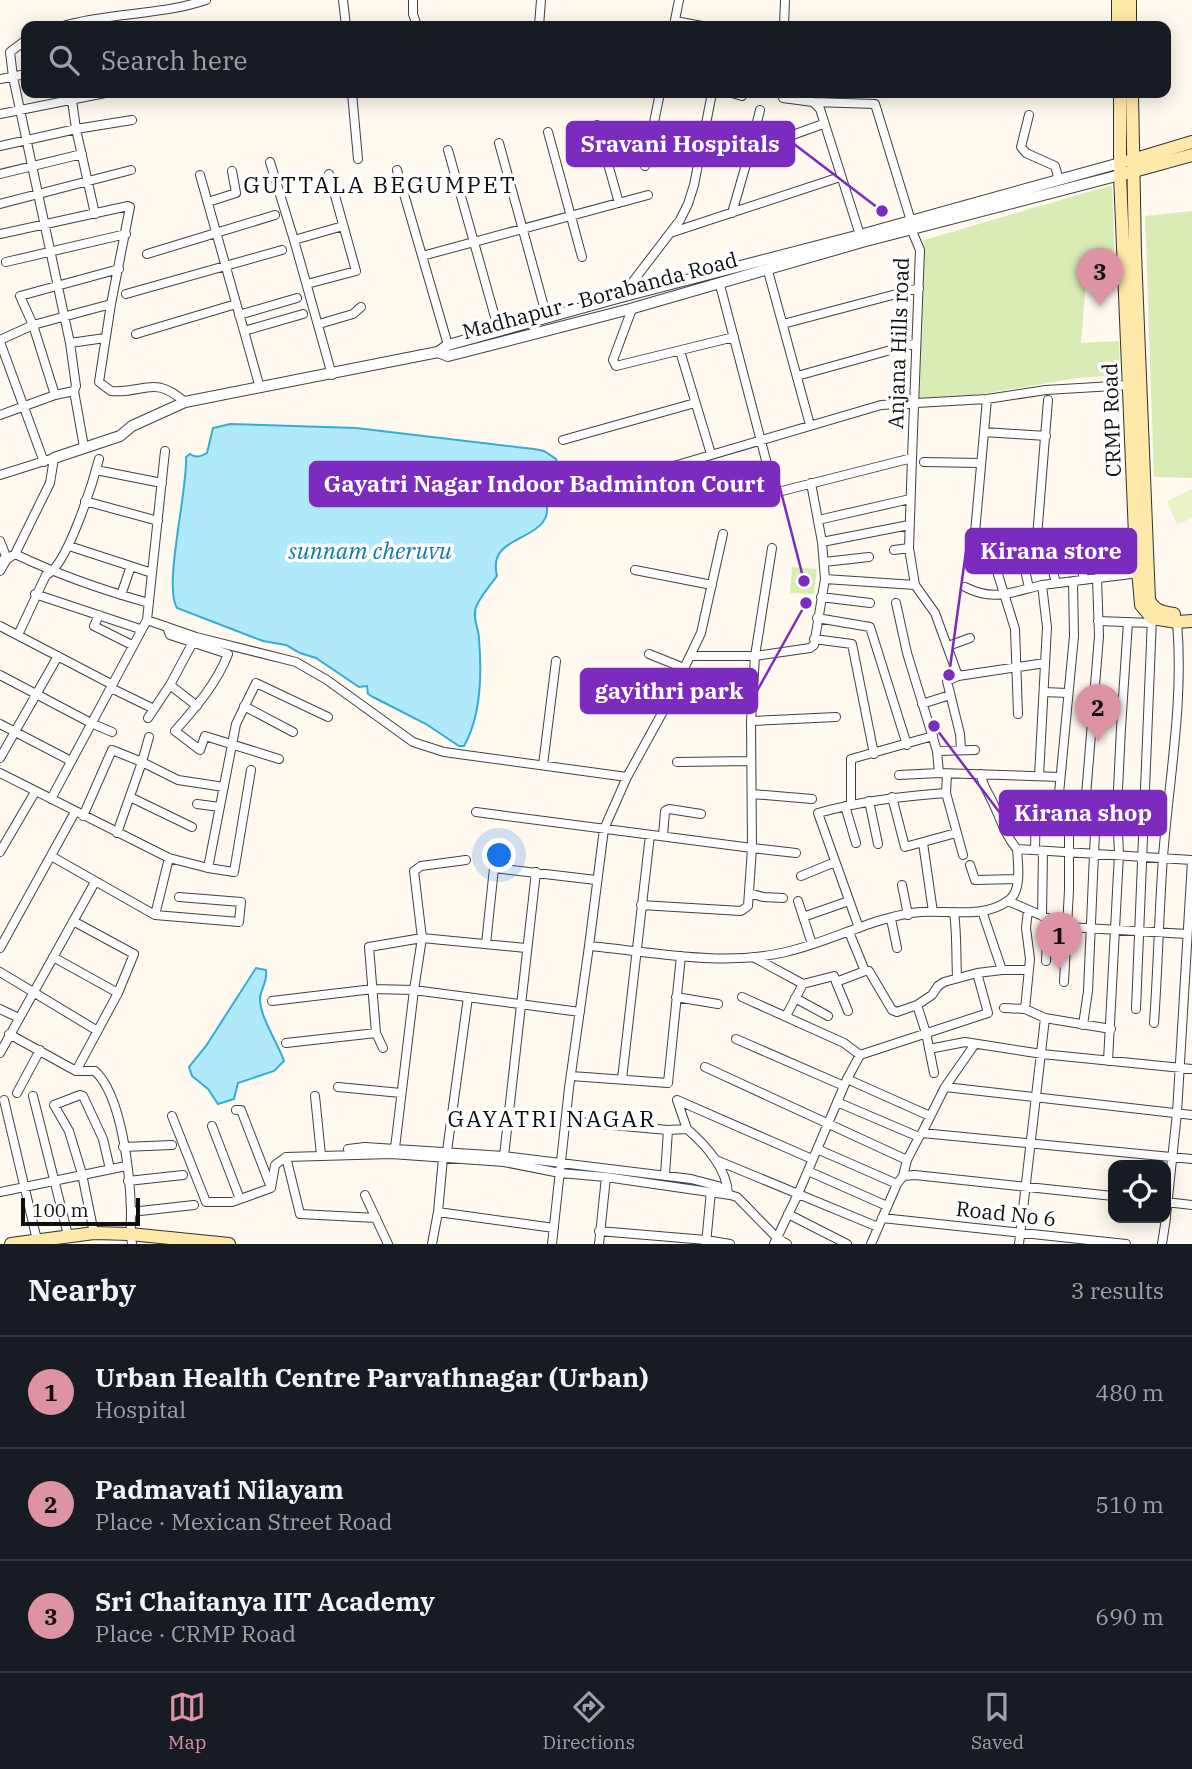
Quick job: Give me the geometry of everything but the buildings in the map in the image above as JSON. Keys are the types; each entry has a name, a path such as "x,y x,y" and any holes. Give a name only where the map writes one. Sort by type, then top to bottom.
{"main road":[{"path":"1118,0 1118,21"},
{"path":"1130,0 1130,21"},
{"path":"1120,98 1127,167"},
{"path":"1127,167 1132,98"},
{"path":"1127,167 1192,142"},
{"path":"1127,167 1192,155"},
{"name":"CRMP Road","path":"1127,167 1135,535 1141,605 1152,621"},
{"name":"CRMP Road","path":"1127,167 1149,600 1152,607 1159,612 1192,614"},
{"path":"1152,621 1192,621"},
{"path":"11,1244 94,1233 131,1239 229,1244"}],"street":[{"path":"79,21 169,11 206,0"},
{"path":"343,0 345,21"},
{"path":"413,0 415,21"},
{"path":"539,21 541,0"},
{"path":"675,21 679,0"},
{"path":"783,21 785,0"},
{"path":"21,44 10,52 13,77 70,343 76,386 74,391 84,447"},
{"path":"0,79 21,75"},
{"path":"0,114 65,98"},
{"path":"72,98 76,129 95,214"},
{"path":"352,98 358,159"},
{"path":"645,166 659,98"},
{"path":"621,297 680,220 694,185 711,98"},
{"path":"783,98 813,102 820,109 860,235"},
{"name":"Anjana Hills road","path":"813,102 875,104 919,246 909,525 909,548 915,585"},
{"path":"732,212 760,110"},
{"path":"1030,115 1021,147 1026,153 1055,166 1059,180"},
{"path":"0,146 132,120"},
{"path":"749,154 760,145 823,124"},
{"path":"597,125 619,202"},
{"path":"548,132 582,257"},
{"path":"499,143 543,303"},
{"path":"448,150 495,317"},
{"path":"0,174 82,154"},
{"path":"270,162 332,375"},
{"path":"438,352 448,345 621,297 860,235 911,226 1059,180 1127,167"},
{"name":"Madhapur - Borabanda Road","path":"49,460 120,436 132,426 184,403 438,352 448,356 720,285 911,226 1127,167"},
{"path":"0,204 131,170"},
{"path":"397,170 448,345"},
{"path":"208,202 236,193 232,171"},
{"path":"307,284 356,271 330,174"},
{"path":"200,175 260,388"},
{"path":"668,234 840,177"},
{"path":"422,256 648,195"},
{"path":"0,234 128,206 131,210 111,304 99,382 105,388 116,392 145,387 165,388 184,403"},
{"path":"147,254 275,215"},
{"path":"294,240 343,226"},
{"path":"6,262 126,234"},
{"path":"126,294 282,250"},
{"path":"55,395 33,325 20,296 119,269"},
{"path":"768,271 810,425"},
{"path":"720,285 772,483 778,492 912,458"},
{"path":"783,324 919,288"},
{"path":"239,315 297,298"},
{"path":"3,560 15,554 50,483 49,460 23,406 0,341 33,325 111,304"},
{"path":"136,334 236,304"},
{"path":"319,324 353,314 361,307"},
{"path":"632,309 613,360 614,364 619,366 734,337"},
{"path":"244,331 303,314"},
{"path":"70,343 105,338"},
{"path":"797,376 916,343"},
{"path":"680,351 711,454"},
{"path":"667,468 881,405 986,399 1046,390 1130,385"},
{"path":"0,415 74,391"},
{"path":"973,555 986,399"},
{"path":"1037,537 1048,400"},
{"path":"563,440 695,403"},
{"path":"984,432 1045,436"},
{"path":"51,799 147,620 165,451"},
{"path":"18,635 35,594 69,546 99,459"},
{"path":"0,475 49,460"},
{"path":"924,462 980,463"},
{"path":"96,470 162,483"},
{"path":"691,656 755,656 810,648 814,645 825,579 822,542 811,483"},
{"path":"818,520 910,499"},
{"path":"85,501 158,521"},
{"path":"822,542 909,525"},
{"path":"552,1244 604,829 627,777 701,634 723,534"},
{"path":"0,541 3,560 0,572"},
{"path":"69,546 152,573"},
{"path":"1076,547 1084,579"},
{"path":"641,905 741,911 748,906 752,848 751,721 755,656 772,548"},
{"path":"894,550 909,548"},
{"path":"15,554 53,572 149,603"},
{"path":"824,562 869,556"},
{"path":"1049,556 1056,583"},
{"path":"1023,561 1029,588"},
{"path":"121,595 131,566"},
{"path":"996,568 1015,629 1017,714"},
{"path":"635,570 712,585"},
{"path":"965,587 984,596 1073,580 1139,573"},
{"path":"1085,808 1098,621 1097,578"},
{"path":"825,579 915,585 935,613 958,676"},
{"path":"1058,804 1074,636 1073,580"},
{"path":"1039,776 1047,627 1042,585"},
{"path":"35,594 140,629"},
{"path":"821,597 870,603"},
{"path":"896,603 907,653 933,736 963,855"},
{"path":"99,615 94,626 132,645"},
{"path":"817,618 870,627 906,745"},
{"path":"147,620 296,662 327,680 413,743 444,752 627,777"},
{"path":"1098,621 1152,621 1136,1009"},
{"path":"1108,1061 1128,622"},
{"path":"1154,1023 1163,859 1179,696 1177,622"},
{"path":"0,626 154,709"},
{"path":"167,627 170,635 228,654 221,672 197,706 175,730 200,750 205,736 278,759"},
{"path":"948,646 970,638"},
{"path":"814,639 852,644 874,754"},
{"path":"148,718 170,685 193,642"},
{"path":"649,654 684,668"},
{"path":"0,758 58,656"},
{"path":"544,765 556,661"},
{"path":"961,749 947,681 958,676 1045,663"},
{"path":"0,675 112,732"},
{"path":"208,868 236,724 256,683 328,717"},
{"path":"170,685 197,706"},
{"path":"1044,692 1068,693"},
{"path":"922,704 950,695"},
{"path":"244,706 293,732"},
{"path":"751,721 836,717"},
{"path":"0,724 71,761"},
{"path":"856,843 848,805 850,761 853,757 874,754 933,736"},
{"path":"117,833 149,737"},
{"path":"0,948 4,932 79,814 112,750 178,780 224,787"},
{"path":"937,751 975,750"},
{"path":"677,762 751,761"},
{"path":"0,773 169,858 234,872 251,770"},
{"path":"899,775 943,773 1060,777"},
{"path":"589,946 681,956 753,957 787,952 908,915 982,911 1008,901 1014,894 1017,879 1017,849 1005,834 989,794 982,784 981,774"},
{"path":"0,852 35,792"},
{"path":"859,928 818,813 892,797 946,793"},
{"path":"752,794 812,799"},
{"path":"130,796 192,827"},
{"path":"892,797 904,845 908,848 956,833"},
{"path":"869,801 878,844"},
{"path":"197,804 220,807"},
{"path":"1046,961 1035,805 1058,804 1118,810"},
{"path":"1065,982 1069,806"},
{"path":"663,836 665,811 669,809 701,814"},
{"path":"1083,1026 1088,991 1096,809"},
{"path":"476,812 796,853"},
{"path":"622,1079 650,835"},
{"path":"923,843 933,912"},
{"path":"1017,849 1192,860 1187,934 1189,966 1171,1165"},
{"path":"51,856 155,915 239,922 241,902 179,897"},
{"path":"155,915 169,858"},
{"path":"395,1148 422,938 414,871 421,866 466,860"},
{"path":"801,876 835,862"},
{"path":"970,864 975,880 1017,879"},
{"path":"485,944 494,868 596,880"},
{"path":"505,1156 536,872"},
{"path":"0,1052 95,882"},
{"path":"902,885 908,915"},
{"path":"749,893 783,898"},
{"path":"798,901 812,944"},
{"path":"803,917 849,901"},
{"path":"1008,901 1068,927 1187,934"},
{"path":"1025,1009 1029,970 1026,928 1028,910"},
{"path":"982,911 1002,970"},
{"path":"954,912 957,977"},
{"path":"891,919 897,948"},
{"path":"73,921 134,954 118,993 76,1071"},
{"path":"849,932 865,971"},
{"path":"383,1048 376,1033 369,947 422,938 526,948"},
{"path":"571,1076 668,1083 681,956"},
{"path":"53,957 118,993"},
{"path":"753,957 803,984 834,976 848,1011"},
{"path":"836,982 869,971 892,1010 901,1012 917,1005 932,995 938,986 957,977 1002,970 1029,970"},
{"path":"0,972 96,1030"},
{"path":"775,1241 860,1055 988,1013 976,973"},
{"path":"786,1016 803,984"},
{"path":"272,1001 373,989 414,990 580,1012"},
{"path":"432,1244 468,997"},
{"path":"676,997 718,1004"},
{"path":"741,997 844,1043 860,1055"},
{"path":"795,998 828,1016"},
{"path":"917,1005 934,1073"},
{"path":"1004,1008 1025,1009 1083,1026 1111,1029"},
{"path":"0,1009 19,1018"},
{"path":"1019,1244 1045,1017"},
{"path":"286,1044 376,1033"},
{"path":"9,1034 76,1071 95,1071 103,1078 117,1116 123,1147 131,1212 131,1239"},
{"path":"736,1039 930,1116"},
{"path":"929,1049 965,1042 1042,1054 1192,1069"},
{"path":"872,1244 897,1184 904,1176 907,1160 945,1087 975,1044"},
{"path":"17,1093 40,1050"},
{"path":"705,1067 907,1160"},
{"path":"338,1087 401,1093"},
{"path":"945,1087 1192,1115"},
{"path":"33,1096 68,1236"},
{"path":"94,1233 82,1174 69,1131 54,1105 83,1096 103,1139 110,1169"},
{"path":"315,1096 321,1155"},
{"path":"4,1100 25,1187 43,1241"},
{"path":"731,1195 716,1160 687,1129 677,1100 812,1159"},
{"path":"837,1102 920,1135 1192,1159"},
{"path":"236,1110 241,1110 271,1188"},
{"path":"172,1116 206,1202 223,1203 271,1188"},
{"path":"566,1121 668,1130 687,1129"},
{"path":"212,1126 240,1199"},
{"path":"665,1175 668,1130"},
{"path":"123,1147 172,1145"},
{"path":"321,1155 365,1147 395,1148 731,1195"},
{"path":"817,1149 897,1184"},
{"path":"271,1188 275,1165 286,1157 379,1154 505,1156 665,1175 718,1186 731,1195 775,1241 787,1244"},
{"path":"286,1157 300,1214 376,1217"},
{"path":"716,1160 878,1227"},
{"path":"0,1192 126,1166"},
{"path":"808,1171 887,1206"},
{"path":"128,1181 183,1175"},
{"path":"904,1176 1024,1185 1108,1195"},
{"path":"599,1244 606,1177"},
{"path":"706,1242 711,1191"},
{"path":"365,1195 388,1244"},
{"path":"1171,1202 1192,1205"},
{"path":"131,1212 194,1205"},
{"path":"438,1212 554,1228"},
{"path":"788,1214 848,1244"},
{"name":"Road No 6","path":"882,1218 1126,1244"},
{"path":"1162,1244 1165,1223"},
{"path":"599,1231 730,1244"}],"green space":[{"path":"1112,185 1115,268 1087,270 1081,343 1119,341 1120,375 1078,378 983,394 919,399 924,240"},
{"path":"1192,211 1192,478 1154,477 1145,216"},
{"path":"1192,489 1192,518 1177,525 1167,501"},
{"path":"792,567 817,569 814,594 790,593"}],"water":[{"name":"sunnam cheruvu","path":"230,424 356,428 534,449 544,451 556,459 555,470 546,489 546,518 536,529 511,543 498,555 497,576 476,607 480,652 479,694 474,722 464,746 459,746 426,724 373,697 368,694 367,686 359,687 316,658 177,608 173,597 174,559 186,457 190,454 198,456 207,453 213,428"},
{"path":"256,968 266,970 260,1005 284,1061 274,1071 238,1083 234,1099 218,1104 208,1089 192,1076 189,1067 206,1046"}],"place":[{"name":"Sravani Hospitals","path":"882,211"},
{"name":"Sri Chaitanya IIT Academy","path":"1100,306"},
{"name":"Gayatri Nagar Indoor Badminton Court","path":"804,581"},
{"name":"gayithri park","path":"806,603"},
{"name":"Kirana store","path":"949,675"},
{"name":"Kirana shop","path":"934,726"},
{"name":"Padmavati Nilayam","path":"1098,742"},
{"name":"Urban Health Centre Parvathnagar (Urban)","path":"1059,970"}],"district":[{"name":"GUTTALA BEGUMPET","path":"380,185"},
{"name":"GAYATRI NAGAR","path":"552,1119"}]}
